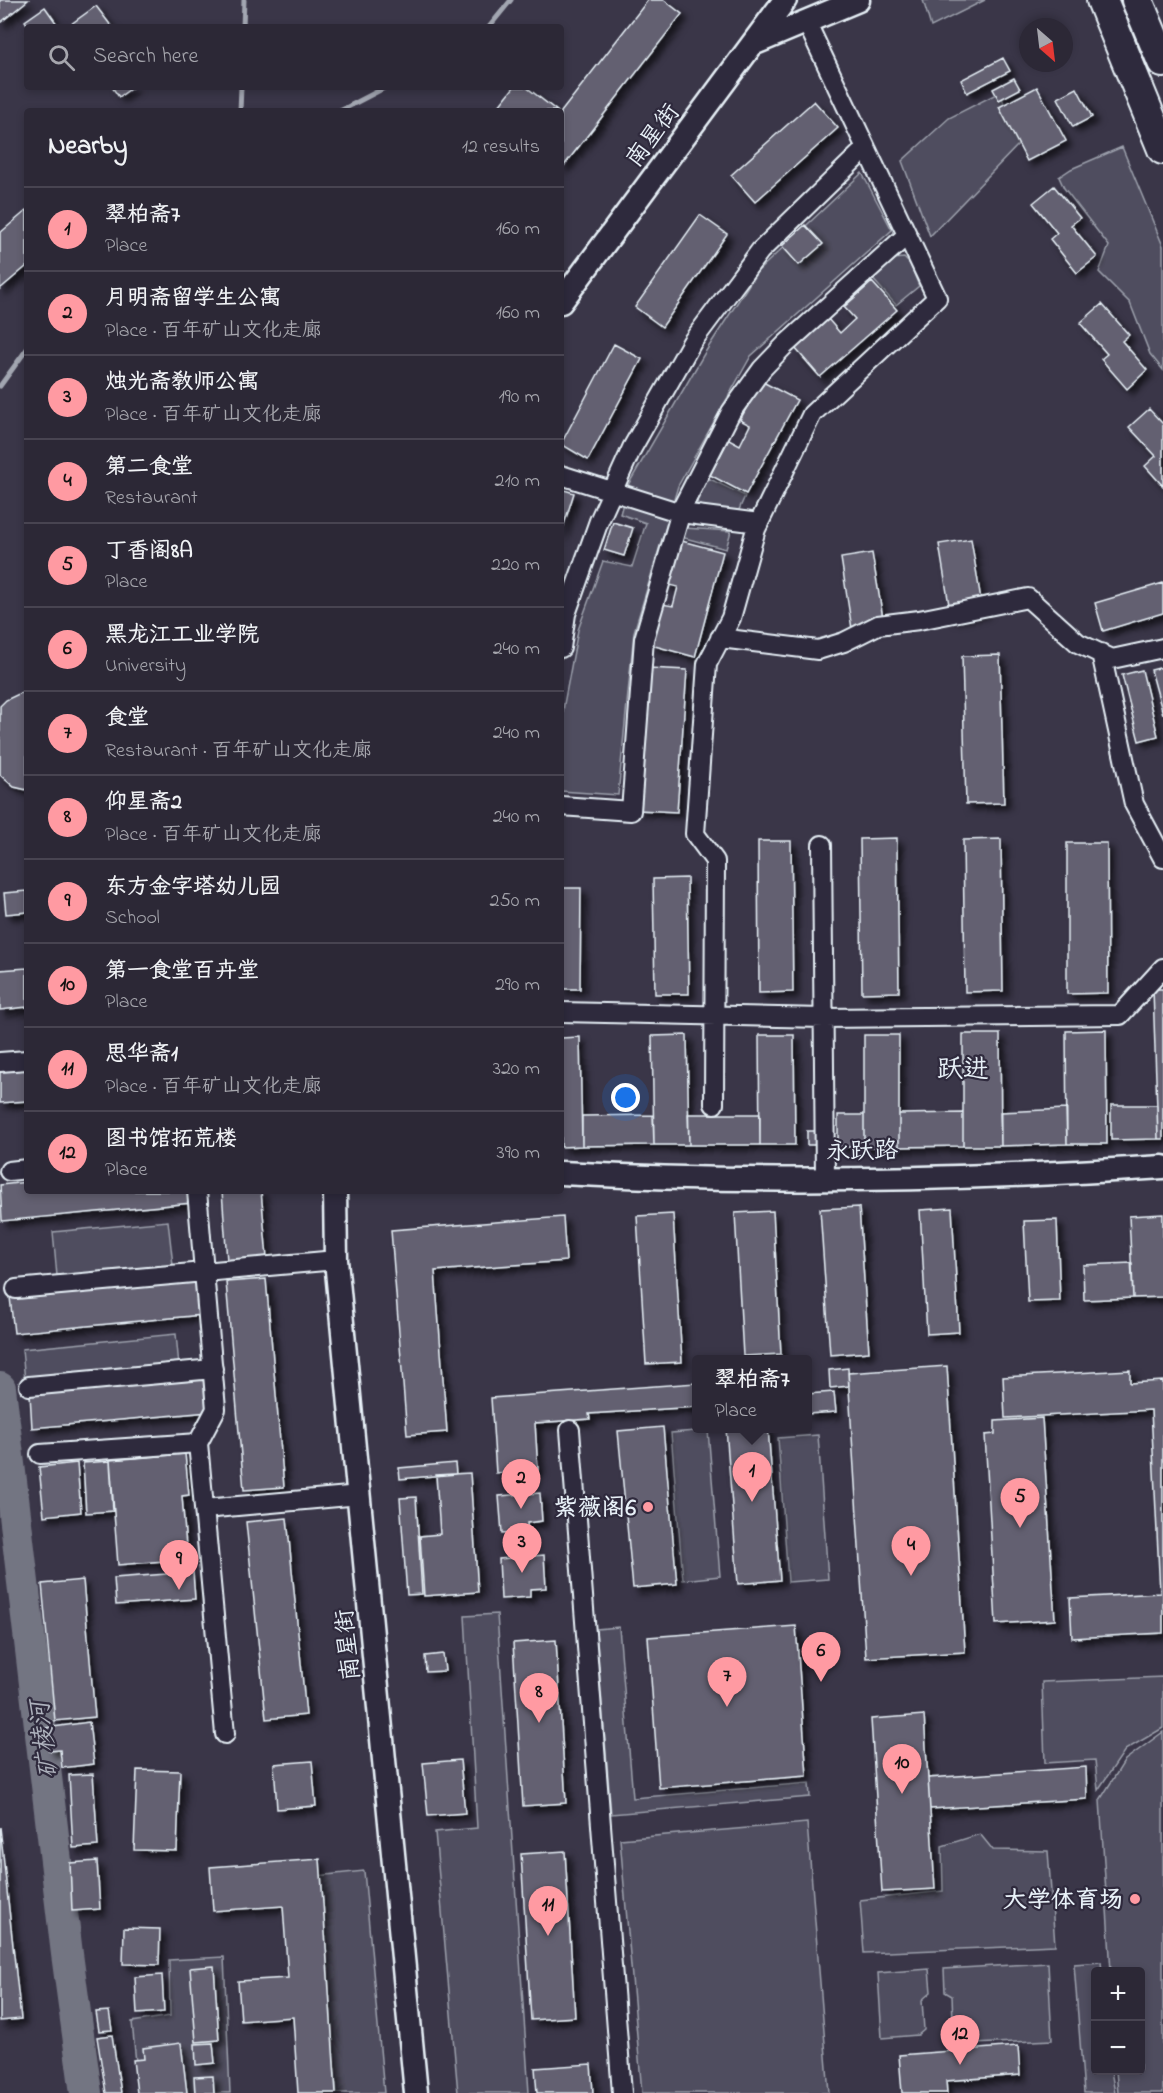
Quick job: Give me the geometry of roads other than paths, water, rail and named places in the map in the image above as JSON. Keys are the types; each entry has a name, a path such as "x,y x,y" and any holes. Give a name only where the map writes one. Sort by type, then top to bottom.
{"highway":[{"path":"1102,0 1163,149"},
{"path":"1137,0 1163,62"}],"street":[{"name":"南星街","path":"564,298 785,0"},
{"path":"754,43 858,0"},
{"path":"714,1104 715,861 695,834 707,664 730,618 759,523 812,414 937,298 806,21"},
{"path":"564,628 566,614 612,493 632,448 699,333 760,251 866,148"},
{"path":"564,806 631,810 644,639 681,513 731,412 762,369 785,345 907,235"},
{"path":"564,476 681,513 759,523"},
{"path":"720,638 818,650 844,642 878,625 919,620 1028,598 1078,643 1112,659 1163,648"},
{"path":"1101,654 1134,804 1163,858"},
{"path":"822,845 825,1178"},
{"path":"564,1012 824,1018 1120,1015 1163,968"},
{"path":"0,1062 24,1059"},
{"name":"永跃路","path":"564,1173 825,1178 1052,1174 1163,1167"},
{"path":"197,1194 216,1409 198,1443 225,1734"},
{"name":"南星街","path":"335,1194 336,1260 416,2093"},
{"path":"16,1288 336,1260"},
{"path":"29,1386 213,1369"},
{"path":"570,1430 622,2093"},
{"path":"40,1454 198,1443"},
{"path":"204,1509 360,1495"}],"waterway":[{"path":"243,24 244,0"},
{"path":"491,24 511,0"},
{"path":"240,108 241,90"},
{"path":"346,108 380,90"},
{"path":"0,386 24,353"},
{"name":"矿棱河","path":"0,1388 67,1954 86,2093"}],"place":[{"name":"翠柏斋7","path":"752,1502"},
{"name":"紫薇阁6","path":"648,1507"},
{"name":"月明斋留学生公寓","path":"521,1509"},
{"name":"丁香阁8A","path":"1020,1528"},
{"name":"烛光斋教师公寓","path":"522,1573"},
{"name":"第二食堂","path":"911,1576"},
{"name":"东方金字塔幼儿园","path":"179,1590"},
{"name":"黑龙江工业学院","path":"821,1682"},
{"name":"食堂","path":"727,1707"},
{"name":"仰星斋2","path":"539,1723"},
{"name":"第一食堂百卉堂","path":"902,1794"},
{"name":"大学体育场","path":"1135,1899"},
{"name":"思华斋1","path":"548,1936"},
{"name":"图书馆拓荒楼","path":"960,2065"}],"district":[{"name":"跃进","path":"963,1068"}]}
